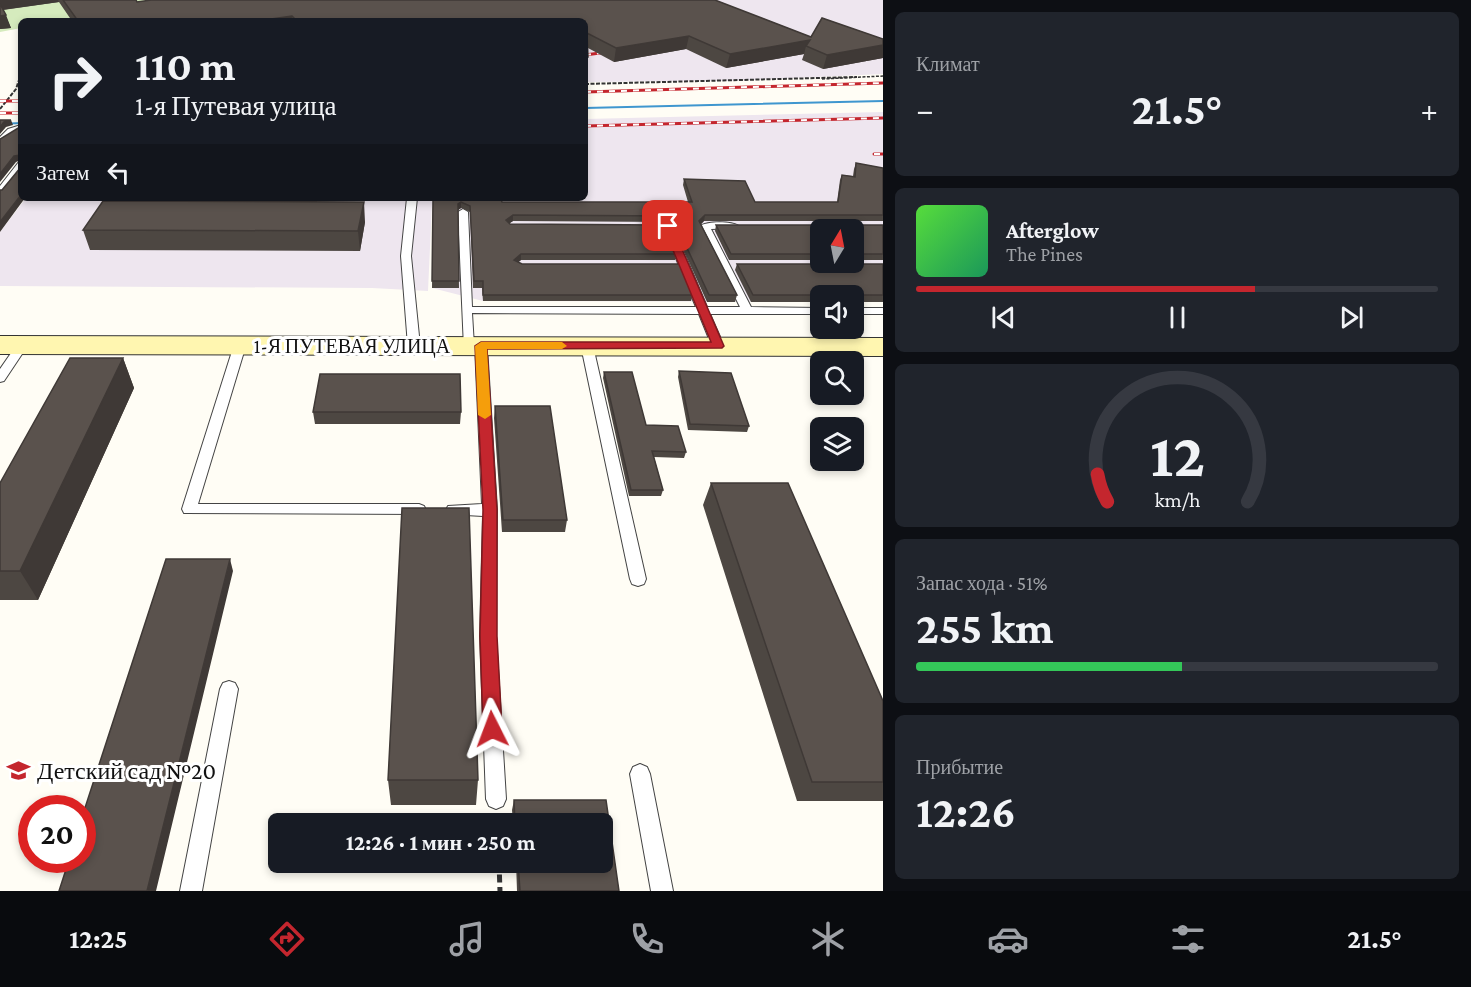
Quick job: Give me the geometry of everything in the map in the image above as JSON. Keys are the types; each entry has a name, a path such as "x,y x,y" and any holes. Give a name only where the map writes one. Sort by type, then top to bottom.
{"street":[{"name":"1-Я ПУТЕВАЯ УЛИЦА","path":"11,345 80,350 240,345 883,347"}],"lane":[{"path":"0,141 18,128"},
{"path":"0,192 18,169"},
{"path":"412,201 406,256 414,346"},
{"path":"463,212 467,310 475,346 490,510 488,636 496,799"},
{"path":"632,226 668,226 718,346"},
{"path":"741,226 705,226 730,265 747,310"},
{"path":"672,265 684,265"},
{"path":"467,310 810,310"},
{"path":"864,310 883,310"},
{"path":"0,378 11,345"},
{"path":"240,345 189,509 490,510"},
{"path":"587,346 638,579"},
{"path":"191,891 229,689"},
{"path":"640,774 662,891"}],"path":[{"path":"588,84 883,76"},
{"path":"0,109 14,96 18,89"},
{"path":"499,873 500,891"}],"shaded area":[{"path":"155,0 883,0 883,74 731,81 588,82 588,18 89,18"},
{"path":"883,112 883,302 864,302 864,285 810,285 810,302 483,301 432,288 441,201 488,204 488,201 588,201 588,119"},
{"path":"24,201 439,201 439,204 432,205 428,291 372,288 0,286 0,232"}],"green space":[{"path":"0,0 145,0 146,3 116,13 85,18 18,18 18,29 0,32"}],"building":[{"path":"63,0 136,0 137,2 151,0 715,0 811,37 822,18 883,39 883,45 827,55 806,46 810,40 730,54 689,36 616,48 588,34 588,18 294,18 292,16 278,18 76,18"},
{"path":"0,4 6,15 0,16"},
{"path":"0,120 11,120 4,122 0,127"},
{"path":"18,128 18,155 14,156 0,174 0,139"},
{"path":"856,163 883,168 883,215 705,215 699,221 737,295 709,295 672,216 513,215 506,220 510,224 664,225 676,254 521,254 514,260 522,264 680,264 693,295 483,295 483,281 474,281 470,206 461,202 458,204 459,281 432,281 433,201 692,202 684,179 745,181 755,202 838,202 842,175 855,177"},
{"path":"18,171 18,199 0,222 0,190"},
{"path":"103,201 364,202 358,231 83,230"},
{"path":"716,225 810,225 810,254 731,254"},
{"path":"864,225 883,225 883,254 864,254"},
{"path":"737,264 810,264 810,273 864,273 864,264 883,264 883,295 864,295 864,285 810,285 810,295 753,295"},
{"path":"70,358 123,358 20,571 0,571 0,483"},
{"path":"679,371 731,373 749,426 690,424"},
{"path":"604,372 632,372 646,425 678,426 686,452 652,451 663,490 631,490"},
{"path":"320,374 460,374 461,412 313,412"},
{"path":"495,406 550,406 567,520 503,520"},
{"path":"711,483 788,483 883,701 883,782 812,782"},
{"path":"402,508 469,508 478,780 388,780"},
{"path":"166,559 230,559 147,891 59,891 65,873 96,873 96,795 89,795"},
{"path":"514,800 606,800 608,813 515,813"},
{"path":"613,849 619,891 520,891 519,873 613,873"}],"waterway":[{"path":"588,108 883,101"},
{"path":"0,124 18,123"}],"railway":[{"path":"588,55 615,51"},
{"path":"588,92 883,83"},
{"path":"0,101 18,101"},
{"path":"0,113 18,113"},
{"path":"588,126 883,118"},
{"path":"874,154 883,154"}],"slow traffic":[{"path":"485,415 481,346 562,346"}],"place":[{"name":"Детский сад №20","path":"19,771"}],"route":[{"path":"492,729 488,636 490,510 481,346 718,346 668,226"}]}
